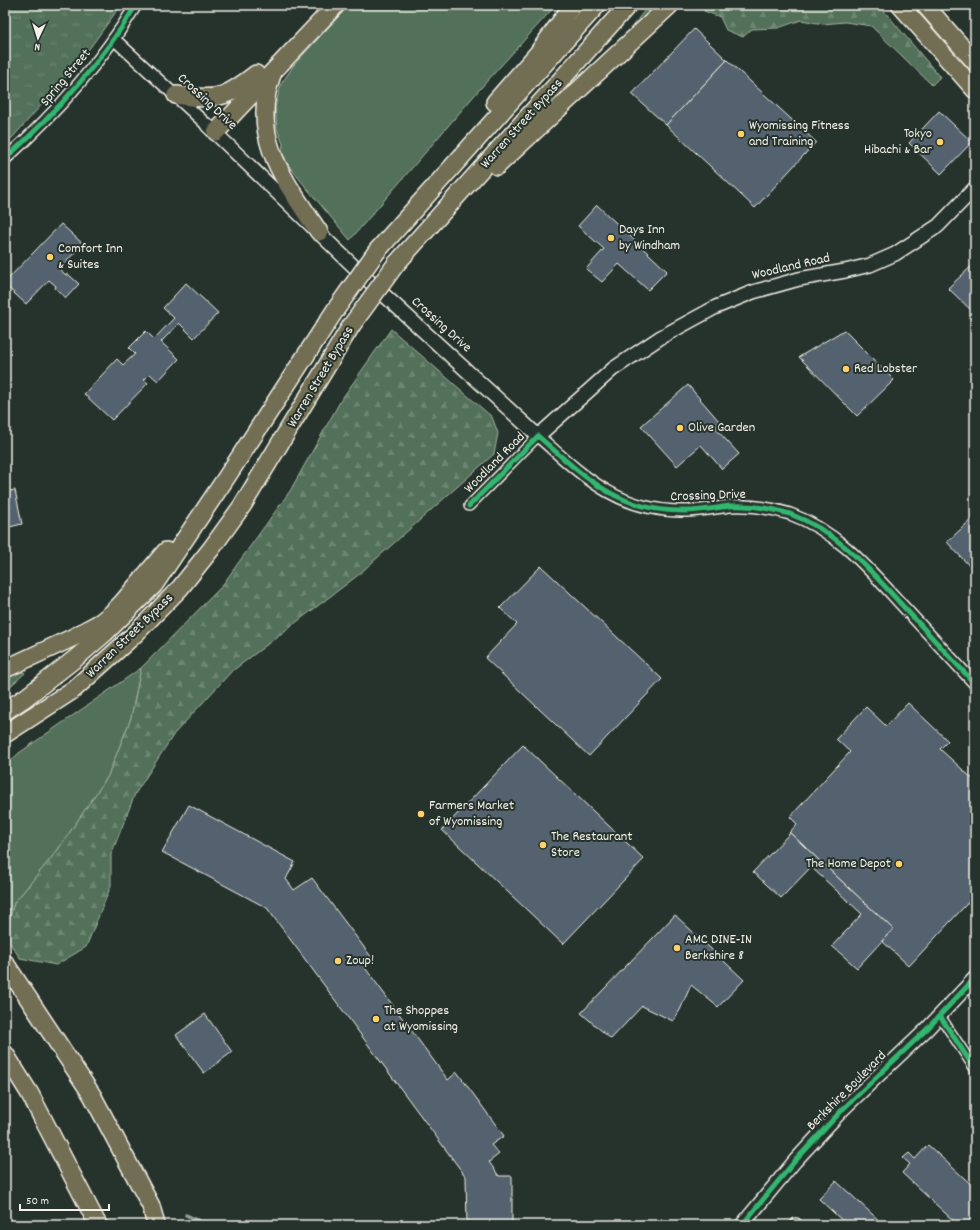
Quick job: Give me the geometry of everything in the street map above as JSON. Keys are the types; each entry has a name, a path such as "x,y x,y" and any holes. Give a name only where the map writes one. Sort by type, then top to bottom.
{"highway":[{"path":"212,128 256,74 320,5"},
{"path":"212,128 273,72 336,5"},
{"path":"390,236 431,176 538,53 573,5"},
{"name":"Warren Street Bypass","path":"5,711 25,698 76,658 105,633 154,585 226,478 336,309 377,251 597,5"},
{"name":"Warren Street Bypass","path":"5,734 73,690 134,635 180,588 211,549 242,506 351,326 396,264 628,5"},
{"path":"416,241 670,5"},
{"path":"900,5 975,90"},
{"path":"924,5 975,62"},
{"path":"273,72 268,86 264,110 265,127 269,145 274,160 290,188 319,232"},
{"path":"176,95 202,99 223,96 235,90 256,74"},
{"path":"5,669 90,629 111,614 226,478"},
{"path":"5,747 73,690"},
{"path":"5,962 92,1095 151,1206 156,1225"},
{"path":"5,1054 30,1094 98,1225"},
{"path":"117,1140 169,1225"}],"main road":[{"name":"Crossing Drive","path":"212,128 371,283 538,436"},
{"name":"Woodland Road","path":"538,436 613,369 661,337 716,307 753,292 793,280 870,265 895,254 938,226 975,188"},
{"name":"Berkshire Boulevard","path":"745,1224 795,1161 843,1109 940,1016 975,978"}],"street":[{"name":"Spring Street","path":"5,160 40,127 61,104 114,39 136,5"},
{"name":"Crossing Drive","path":"114,39 212,128"},
{"name":"Crossing Drive","path":"538,436 591,481 604,490 636,504 652,508 684,511 731,506 747,506 770,509 789,514 821,529 848,549 871,571 975,684"},
{"name":"Woodland Road","path":"469,506 538,436"},
{"path":"940,1016 975,1069"}],"green space":[{"path":"5,5 121,5 81,60 13,137 5,143"},
{"path":"349,5 556,5 479,90 350,240 285,161 282,151 283,144 277,129 275,107 281,84 294,65"},
{"path":"649,5 658,5 618,44"},
{"path":"702,5 879,5 940,77 932,85 871,26 845,22 823,24 801,20 778,28 752,29 743,37 726,30 720,17 704,11"},
{"path":"391,329 492,417 498,433 494,454 357,576 231,672 174,734 135,794 111,855 111,886 86,947 56,965 20,958 5,936 14,903 57,851 108,776 131,718 141,668 221,587 290,491 341,400"},
{"path":"141,668 131,718 108,776 57,851 14,903 5,936 5,766 19,753"},
{"path":"20,671 25,673 5,691 5,678"}],"building":[{"path":"694,29 727,60 666,125 632,94"},
{"name":"Wyomissing Fitness and Training","path":"727,60 816,142 755,208 666,125"},
{"name":"Tokyo Hibachi & Bar","path":"939,111 972,142 941,174 909,143"},
{"name":"Days Inn by Windham","path":"597,205 667,271 648,290 619,264 602,282 586,269 604,249 578,226"},
{"name":"Comfort Inn & Suites","path":"61,224 83,244 59,269 66,275 68,274 79,284 66,298 49,280 26,304 5,285 5,282"},
{"path":"975,263 975,314 948,288"},
{"path":"186,283 218,313 194,338 179,323 161,342 179,359 158,381 150,374 144,380 148,383 112,420 84,394 117,359 123,365 135,354 129,348 146,331 154,339 174,318 163,308"},
{"name":"Red Lobster","path":"844,330 894,380 857,416 799,357"},
{"name":"Olive Garden","path":"688,385 719,421 716,429 739,454 722,469 701,445 677,466 641,426"},
{"path":"15,490 22,524 5,528 5,492"},
{"path":"975,516 975,572 947,542"},
{"path":"541,566 662,679 589,756 485,658 517,624 500,608"},
{"name":"The Home Depot","path":"908,703 948,741 940,749 975,781 975,895 909,966 882,941 893,929 789,833 797,824 790,817 850,752 836,739 866,707 886,726"},
{"name":"The Restaurant Store","path":"523,745 644,859 563,944 442,830"},
{"name":"The Shoppes at Wyomissing","path":"189,805 295,862 286,879 294,890 312,878 372,958 363,965 448,1080 457,1072 504,1136 491,1145 499,1154 489,1162 499,1176 512,1176 512,1225 467,1225 466,1177 267,908 162,852"},
{"path":"790,833 893,929 857,968 832,946 862,914 811,867 781,898 753,872"},
{"name":"AMC DINE-IN Berkshire 8","path":"675,915 744,980 718,1007 691,985 680,1010 673,1021 642,1006 611,1039 581,1013"},
{"path":"205,1014 232,1052 204,1073 176,1035"},
{"path":"928,1145 975,1188 975,1225 958,1225 902,1173 910,1164 903,1158 909,1153 915,1159"},
{"path":"836,1181 884,1225 847,1225 819,1199"}],"waterway":[{"path":"186,1215 208,1225"}],"cycle path":[{"path":"5,159 42,124 76,87 108,47 136,5"},
{"path":"469,506 538,436 587,478 622,499 641,505 662,510 685,511 730,506 745,506 790,514 823,530 851,552 864,564 975,684"},
{"path":"742,1225 795,1161 843,1109 927,1029 975,978"},
{"path":"940,1016 975,1069"}],"place":[{"name":"Wyomissing Fitness and Training","path":"741,134"},
{"name":"Tokyo Hibachi & Bar","path":"940,142"},
{"name":"Days Inn by Windham","path":"611,238"},
{"name":"Comfort Inn & Suites","path":"50,257"},
{"name":"Red Lobster","path":"846,369"},
{"name":"Olive Garden","path":"680,428"},
{"name":"Farmers Market of Wyomissing","path":"421,814"},
{"name":"The Restaurant Store","path":"543,845"},
{"name":"The Home Depot","path":"899,864"},
{"name":"AMC DINE-IN Berkshire 8","path":"677,948"},
{"name":"Zoup!","path":"338,961"},
{"name":"The Shoppes at Wyomissing","path":"376,1019"}]}
